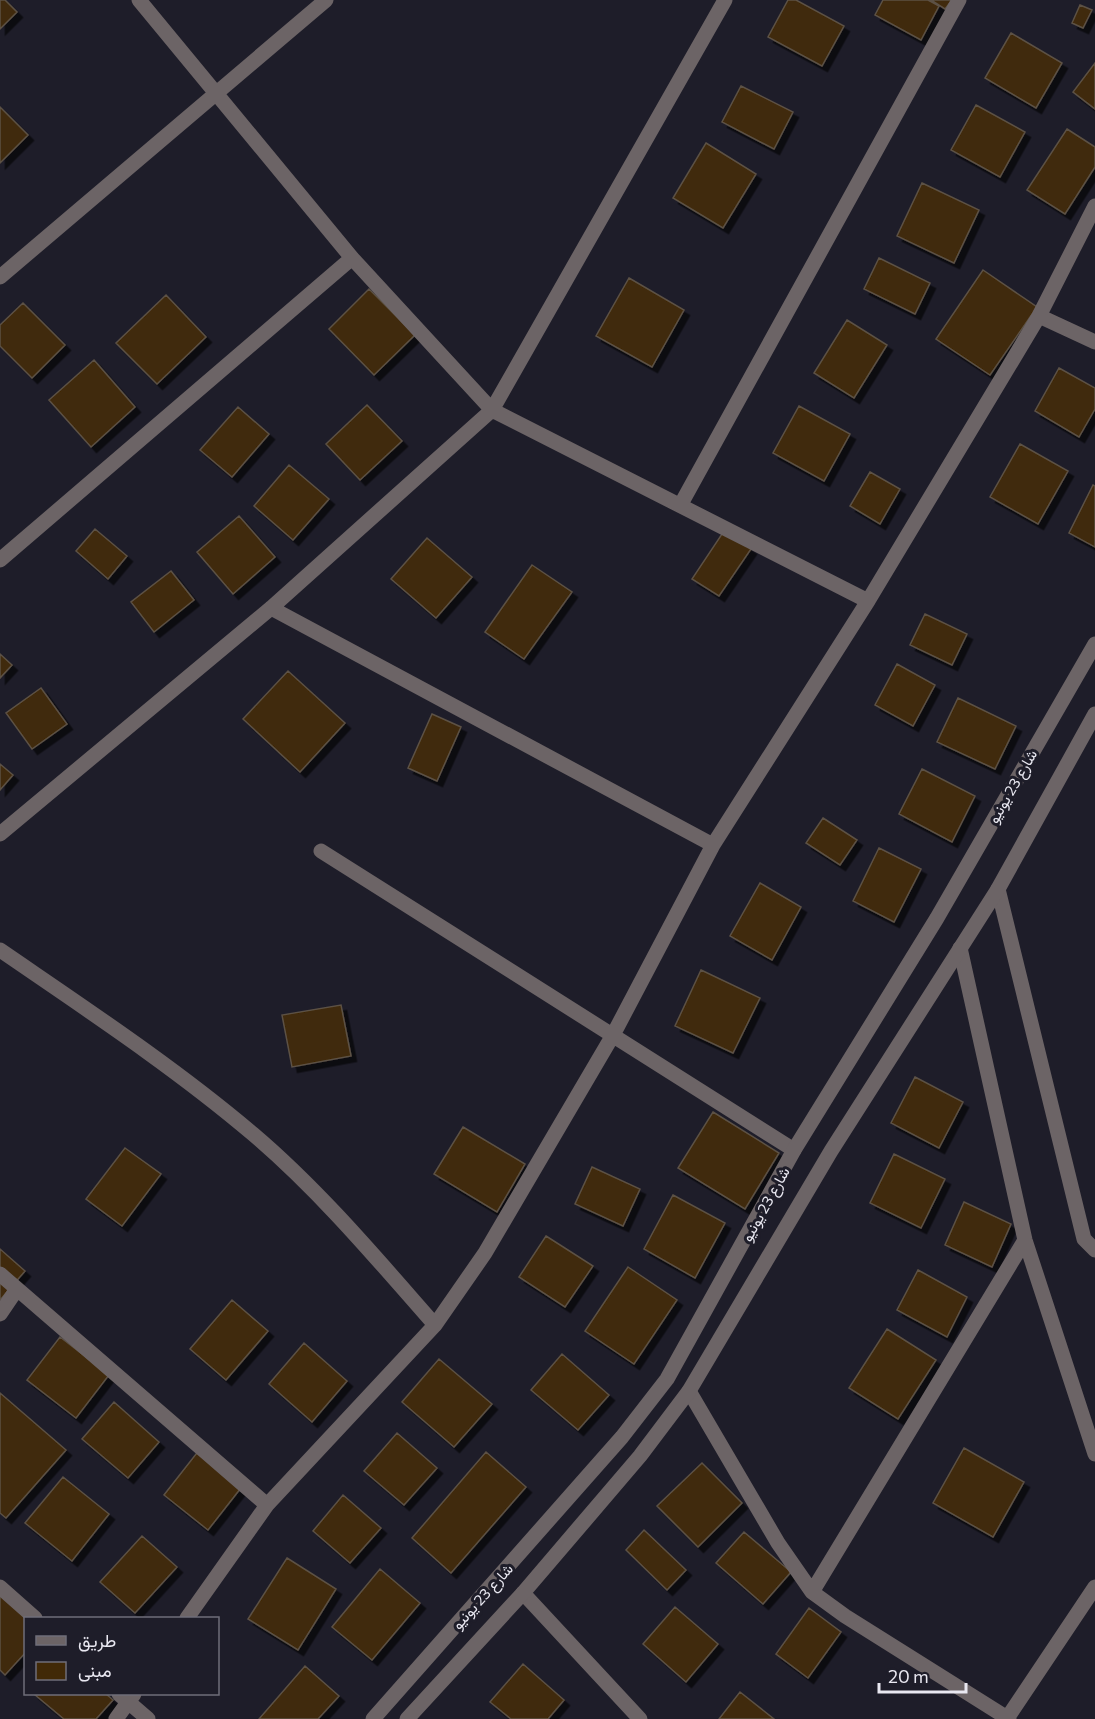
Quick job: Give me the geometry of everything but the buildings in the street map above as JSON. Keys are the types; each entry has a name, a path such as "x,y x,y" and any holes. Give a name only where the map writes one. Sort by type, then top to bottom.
{"street":[{"path":"139,0 352,258 492,410 868,601"},
{"path":"0,277 326,0"},
{"path":"0,834 271,608 492,410 725,0"},
{"path":"681,504 959,0"},
{"path":"188,1617 267,1505 435,1325 485,1252 613,1035 713,845 868,601 1039,315 1095,206"},
{"path":"0,560 352,258"},
{"path":"1039,315 1095,342"},
{"path":"271,608 713,845"},
{"name":"شارع 23 يونيو","path":"373,1719 622,1437 667,1379 794,1150 937,918 1095,644"},
{"name":"شارع 23 يونيو","path":"407,1719 522,1593 640,1456 689,1390 831,1151 998,889 1095,714"},
{"path":"321,851 794,1150"},
{"path":"998,889 1084,1239 1095,1250"},
{"path":"960,948 1025,1240 1095,1454"},
{"path":"0,950 149,1052 254,1135 345,1222 435,1325"},
{"path":"812,1592 1025,1240"},
{"path":"0,1274 267,1505"},
{"path":"0,1314 17,1289"},
{"path":"667,1379 689,1390 778,1544 812,1592 845,1616 1008,1718 1095,1587"},
{"path":"0,1587 34,1617"},
{"path":"522,1593 640,1719"},
{"path":"116,1719 127,1696 148,1719"}]}
